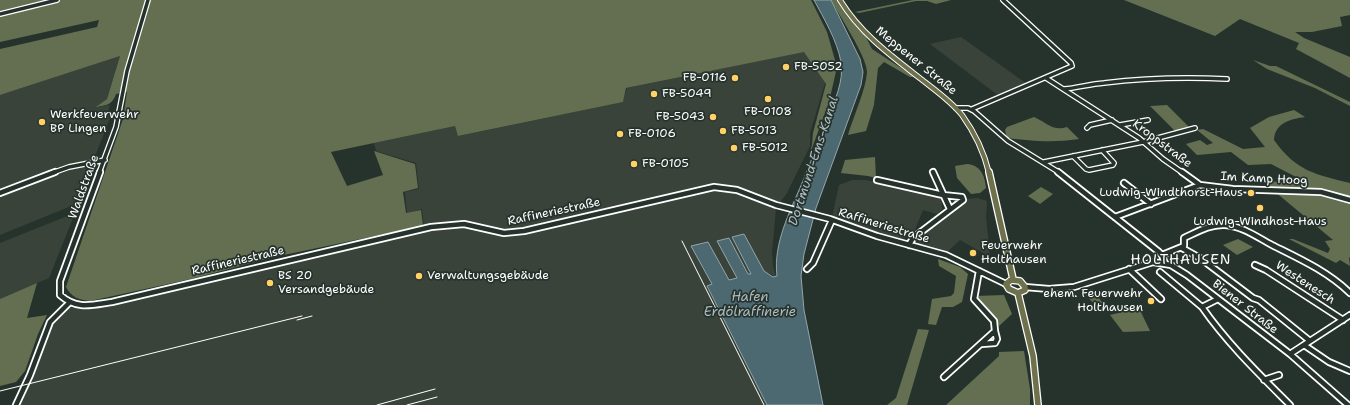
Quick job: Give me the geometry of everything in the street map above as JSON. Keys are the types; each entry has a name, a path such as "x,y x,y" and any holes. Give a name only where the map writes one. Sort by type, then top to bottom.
{"main road":[{"name":"Meppener Straße","path":"840,0 868,36 880,47 934,88 956,108 971,128 981,146 1003,231 1013,280"},
{"path":"1009,280 1013,280 1020,281 1025,287 1024,292 1018,293 1011,291 1006,284 1009,280"},
{"path":"1018,293 1033,356 1038,405"}],"street":[{"path":"0,14 57,0"},
{"name":"Waldstraße","path":"71,304 60,295 60,281 116,127 127,71 148,0"},
{"path":"956,108 972,109 1071,68 1072,64 1003,0"},
{"path":"1064,89 1108,82 1149,79 1208,77 1227,79"},
{"name":"Kroppstraße","path":"1046,78 1120,125 1144,142 1163,159 1200,185"},
{"path":"972,109 1008,141 1025,153 1044,162 1085,192 1162,255 1165,264 1151,262 1091,282 1061,289 1025,287"},
{"path":"1087,128 1090,125 1112,120"},
{"path":"1120,125 1148,120"},
{"path":"1044,162 1144,142 1195,128"},
{"path":"1073,156 1086,169 1090,170 1113,165 1114,163 1102,150"},
{"path":"0,193 69,167 105,160"},
{"path":"932,172 950,209"},
{"path":"877,180 943,195 962,197 963,200 913,238 909,245"},
{"path":"1124,183 1151,204"},
{"path":"1115,217 1200,185"},
{"name":"Im Kamp Hoog","path":"1200,185 1233,189 1321,192 1350,200"},
{"name":"Raffineriestraße","path":"71,304 92,305 107,303 431,227 464,224 504,233 524,231 706,188 737,190 785,208 832,220 850,227 946,255 1006,284"},
{"path":"807,269 813,263 832,220"},
{"path":"1162,255 1182,248 1185,244 1184,238 1213,227 1224,225 1230,226 1252,234 1315,267 1347,287 1350,293"},
{"path":"1182,248 1200,258 1253,298 1259,300 1310,341"},
{"name":"Biener Straße","path":"1165,264 1180,270 1290,354 1348,405"},
{"name":"Westenesch","path":"1255,265 1266,270 1343,320"},
{"path":"1129,269 1161,299"},
{"path":"979,271 974,299 993,319 997,339 995,343 982,344"},
{"path":"1160,272 1202,307 1216,327 1242,357 1290,405"},
{"path":"1202,307 1218,299"},
{"path":"16,405 30,375 50,322 71,304"},
{"path":"1290,354 1350,315"},
{"path":"944,377 995,331"},
{"path":"1304,346 1329,362 1350,371"},
{"path":"1264,380 1279,375"}],"shaded area":[{"path":"961,37 1027,84 999,96 930,44"},
{"path":"805,51 825,83 810,133 810,146 787,193 776,208 772,253 776,277 764,271 744,234 732,237 751,274 749,275 729,238 737,278 728,281 708,242 712,285 707,287 767,405 20,405 50,327 68,308 95,308 126,301 128,294 424,227 422,209 407,213 405,192 419,189 416,163 376,151 374,143 455,126 459,136 623,102 627,88"},
{"path":"120,56 107,99 98,107 110,105 108,111 112,113 76,204 0,235 0,95"},
{"path":"852,180 866,180 938,196 941,198 942,209 937,214 923,210 914,232 901,240 850,226 832,218 839,185"},
{"path":"977,198 987,201 986,217 990,257 960,240 945,254 918,244 916,239 920,235 967,199"},
{"path":"75,213 49,278 0,299 0,243"}],"green space":[{"path":"0,0 811,0 827,32 837,67 829,102 808,159 812,145 813,133 826,84 804,52 626,88 623,102 458,136 455,126 331,152 347,186 383,175 374,151 415,164 418,188 403,192 406,213 421,210 423,226 274,257 191,279 90,301 82,300 76,297 70,293 66,287 123,119 127,92 116,94 109,104 96,107 107,99 120,56 0,95 0,49 97,27 99,20 0,42"},
{"path":"831,0 839,0 866,37 872,49 915,77 910,77 884,62 878,68 874,105 866,131 848,135 862,95 867,72 866,65 858,47"},
{"path":"913,0 951,0 936,4 927,1 916,1 859,13 855,12"},
{"path":"1124,0 1350,0 1350,15 1340,17 1342,26 1312,32 1295,32 1304,38 1350,57 1350,78 1296,49 1299,43 1240,19 1215,36"},
{"path":"1253,60 1270,66 1276,66 1350,102 1350,106 1315,88 1267,69"},
{"path":"1167,105 1190,128 1176,132 1150,106"},
{"path":"1294,110 1305,117 1284,123 1277,130 1274,140 1282,151 1299,165 1317,174 1350,183 1350,266 1340,260 1336,263 1289,239 1293,239 1328,253 1330,249 1325,241 1333,240 1262,181 1302,183 1300,179 1271,164 1248,165 1231,152 1197,155 1186,144 1200,140 1207,145 1213,143 1197,130 1203,129 1243,149 1265,147 1250,128 1269,117"},
{"path":"1034,117 1050,126 1058,128 1067,127 1079,139 1043,141 1007,138 1005,130 1007,127"},
{"path":"875,157 876,178 841,173 845,160"},
{"path":"967,164 975,166 983,175 986,188 980,193 971,194 957,178 955,166"},
{"path":"1041,187 1053,194 1040,204 1028,196"},
{"path":"1238,239 1253,247 1237,255 1223,245"},
{"path":"938,259 960,267 968,274 962,302 953,307 942,307 936,325 928,324 932,299 951,296 954,293 956,276 939,266"},
{"path":"37,283 27,318 47,315 38,334 25,371 16,382 0,386 0,299"},
{"path":"1092,289 1105,306 1096,306 1083,292"},
{"path":"1004,295 1012,314 999,326 996,320 976,299 976,296"},
{"path":"1139,308 1150,331 1123,332 1110,315"},
{"path":"918,329 929,330 907,405 887,405 896,398"},
{"path":"1024,351 1030,389 1030,405 946,405 999,356 999,352"}],"water":[{"path":"814,0 831,0 860,59 863,72 861,85 816,208 804,254 801,276 804,310 823,405 767,405 707,286 712,284 691,246 708,242 729,280 737,278 717,241 729,238 748,274 751,274 732,237 744,234 764,271 773,277 777,276 776,264 780,240 788,216 833,104 840,83 842,69 839,54 830,30"}],"railway":[{"path":"682,241 764,405"},
{"path":"0,391 302,316"},
{"path":"297,320 312,316"},
{"path":"377,405 435,389"},
{"path":"407,405 437,397"}],"place":[{"name":"FB-5052","path":"786,67"},
{"name":"FB-0116","path":"735,78"},
{"name":"FB-5049","path":"654,94"},
{"name":"FB-0108","path":"768,99"},
{"name":"FB-5043","path":"713,117"},
{"name":"Werkfeuerwehr BP Lingen","path":"42,122"},
{"name":"FB-5013","path":"723,131"},
{"name":"FB-0106","path":"620,134"},
{"name":"FB-5012","path":"734,148"},
{"name":"FB-0105","path":"634,164"},
{"name":"Ludwig-Windthorst-Haus","path":"1251,193"},
{"name":"Ludwig-Windhost-Haus","path":"1260,208"},
{"name":"Feuerwehr Holthausen","path":"973,253"},
{"name":"Verwaltungsgebäude","path":"419,276"},
{"name":"BS 20 Versandgebäude","path":"270,283"},
{"name":"ehem. Feuerwehr Holthausen","path":"1151,301"}],"district":[{"name":"HOLTHAUSEN","path":"1181,260"}],"water label":[{"name":"Dortmund-Ems-Kanal","path":"814,161"},
{"name":"Hafen Erdölraffinerie","path":"750,306"}]}
